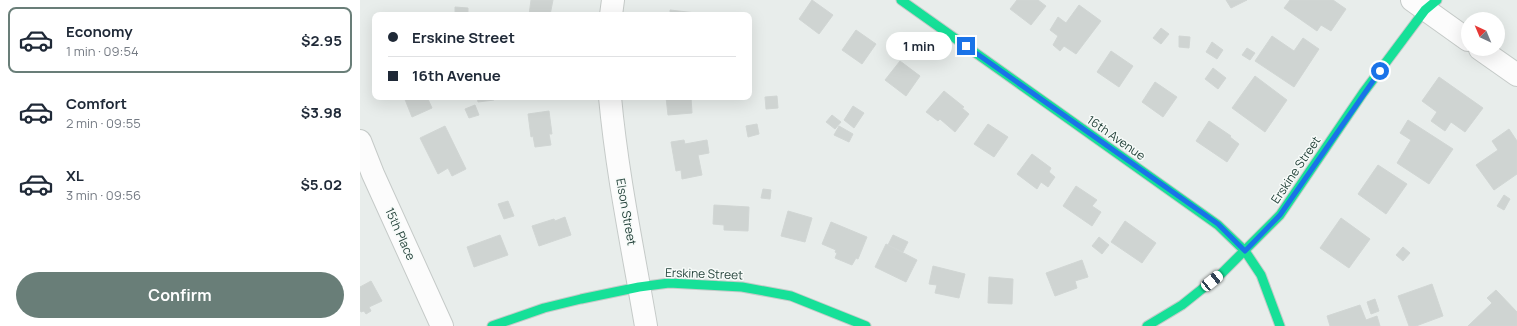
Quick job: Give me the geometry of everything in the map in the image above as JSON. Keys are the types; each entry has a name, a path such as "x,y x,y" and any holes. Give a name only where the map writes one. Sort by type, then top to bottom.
{"street":[{"path":"612,12 613,0"},
{"name":"16th Avenue","path":"901,0 1218,224 1245,251 1262,274 1280,326"},
{"path":"1425,3 1461,34"},
{"name":"Erskine Street","path":"1147,326 1182,305 1222,273 1280,215 1425,3"},
{"path":"1490,56 1517,75"},
{"name":"Elson Street","path":"610,100 612,123 623,194 646,326"},
{"name":"15th Place","path":"360,141 376,181 442,326"},
{"name":"Erskine Street","path":"492,326 544,308 639,287 668,283 742,287 791,296 866,326"}],"building":[{"path":"531,0 553,0 551,12 529,12"},
{"path":"812,0 833,15 819,34 799,19"},
{"path":"1017,0 1038,0 1046,6 1031,25 1010,9"},
{"path":"1226,0 1247,0 1231,8"},
{"path":"1290,0 1333,0 1346,9 1331,31 1321,25 1317,31 1284,8"},
{"path":"1079,5 1101,21 1076,54 1064,46 1060,51 1053,45 1058,36 1050,30 1058,17 1066,23"},
{"path":"455,7 468,8 468,12 455,12"},
{"path":"670,10 687,12 670,12"},
{"path":"1161,28 1169,34 1161,44 1153,38"},
{"path":"856,30 876,44 862,64 842,50"},
{"path":"1179,36 1190,37 1189,48 1179,47"},
{"path":"1272,36 1294,51 1303,38 1319,49 1294,87 1255,61"},
{"path":"1212,42 1223,50 1217,59 1206,52"},
{"path":"1247,48 1255,53 1250,60 1242,55"},
{"path":"1111,51 1133,66 1119,87 1097,72"},
{"path":"900,61 920,76 906,96 885,80"},
{"path":"1213,68 1226,78 1218,89 1205,79"},
{"path":"1255,76 1287,100 1265,132 1232,108"},
{"path":"1439,77 1483,108 1465,132 1451,122 1445,131 1431,121 1437,112 1422,101"},
{"path":"1155,82 1177,97 1163,117 1142,102"},
{"path":"944,91 964,107 962,108 969,114 955,132 940,119 938,121 926,112"},
{"path":"777,96 778,108 766,109 765,97"},
{"path":"405,100 428,100 432,108 412,117"},
{"path":"478,100 494,100 478,102"},
{"path":"666,100 691,100 692,113 668,115"},
{"path":"475,105 479,115 469,118 465,109"},
{"path":"853,106 864,113 854,128 844,120"},
{"path":"549,111 552,134 549,134 551,145 535,147 533,136 531,137 528,114"},
{"path":"832,115 841,122 835,129 826,122"},
{"path":"1408,120 1453,149 1429,184 1397,163 1411,140 1400,133"},
{"path":"1209,121 1231,136 1230,137 1239,144 1227,162 1196,141"},
{"path":"757,124 759,134 748,137 746,126"},
{"path":"988,124 1008,137 994,157 974,144"},
{"path":"445,126 466,169 452,176 448,168 438,174 420,138"},
{"path":"839,126 853,134 849,142 834,135"},
{"path":"1509,129 1517,141 1517,174 1494,190 1476,165 1498,150 1492,141"},
{"path":"684,140 685,144 707,140 709,153 698,155 702,175 682,179 681,170 676,171 671,142"},
{"path":"1032,154 1051,168 1049,172 1055,177 1048,187 1041,182 1037,189 1017,174"},
{"path":"1378,165 1407,184 1386,214 1358,194"},
{"path":"1076,186 1097,200 1092,206 1101,212 1092,226 1063,206"},
{"path":"763,189 771,190 770,199 761,198"},
{"path":"1504,195 1510,199 1504,210 1497,206"},
{"path":"508,201 514,216 504,219 498,204"},
{"path":"714,205 749,207 748,231 724,230 724,225 713,224"},
{"path":"788,211 812,218 805,242 781,236"},
{"path":"565,217 571,235 539,246 532,226 554,219 555,221"},
{"path":"1341,218 1370,239 1349,268 1320,248"},
{"path":"1125,221 1156,243 1142,263 1111,242"},
{"path":"831,222 867,237 858,259 856,258 852,265 835,258 837,253 835,252 836,250 822,244"},
{"path":"500,235 508,255 474,267 467,247"},
{"path":"893,235 908,242 903,252 888,245"},
{"path":"1099,237 1109,245 1102,254 1092,246"},
{"path":"886,244 917,260 906,282 875,267"},
{"path":"1403,247 1410,253 1403,261 1396,255"},
{"path":"1082,260 1088,277 1075,281 1077,288 1055,296 1046,273"},
{"path":"933,266 965,274 959,298 935,293 937,285 929,284"},
{"path":"989,277 1013,279 1012,304 988,303"},
{"path":"371,281 382,301 369,307 371,311 366,314 364,311 361,312 360,310 360,287"},
{"path":"1432,284 1443,316 1416,326 1409,326 1398,296"},
{"path":"1496,290 1517,312 1517,326 1468,326 1492,303 1487,298"},
{"path":"1375,299 1379,311 1371,314 1367,302"},
{"path":"1360,305 1366,320 1377,316 1380,326 1330,326 1327,316"}],"traffic: fast":[{"path":"901,0 1218,225 1245,251 1261,275 1280,326"},
{"path":"1147,326 1182,305 1222,273 1280,215 1363,93 1425,10 1437,0"},
{"path":"492,326 544,308 581,299 639,287 669,283 742,287 791,296 866,326"}],"route":[{"path":"966,46 1218,224 1245,251 1280,215 1363,93 1380,71"}]}
